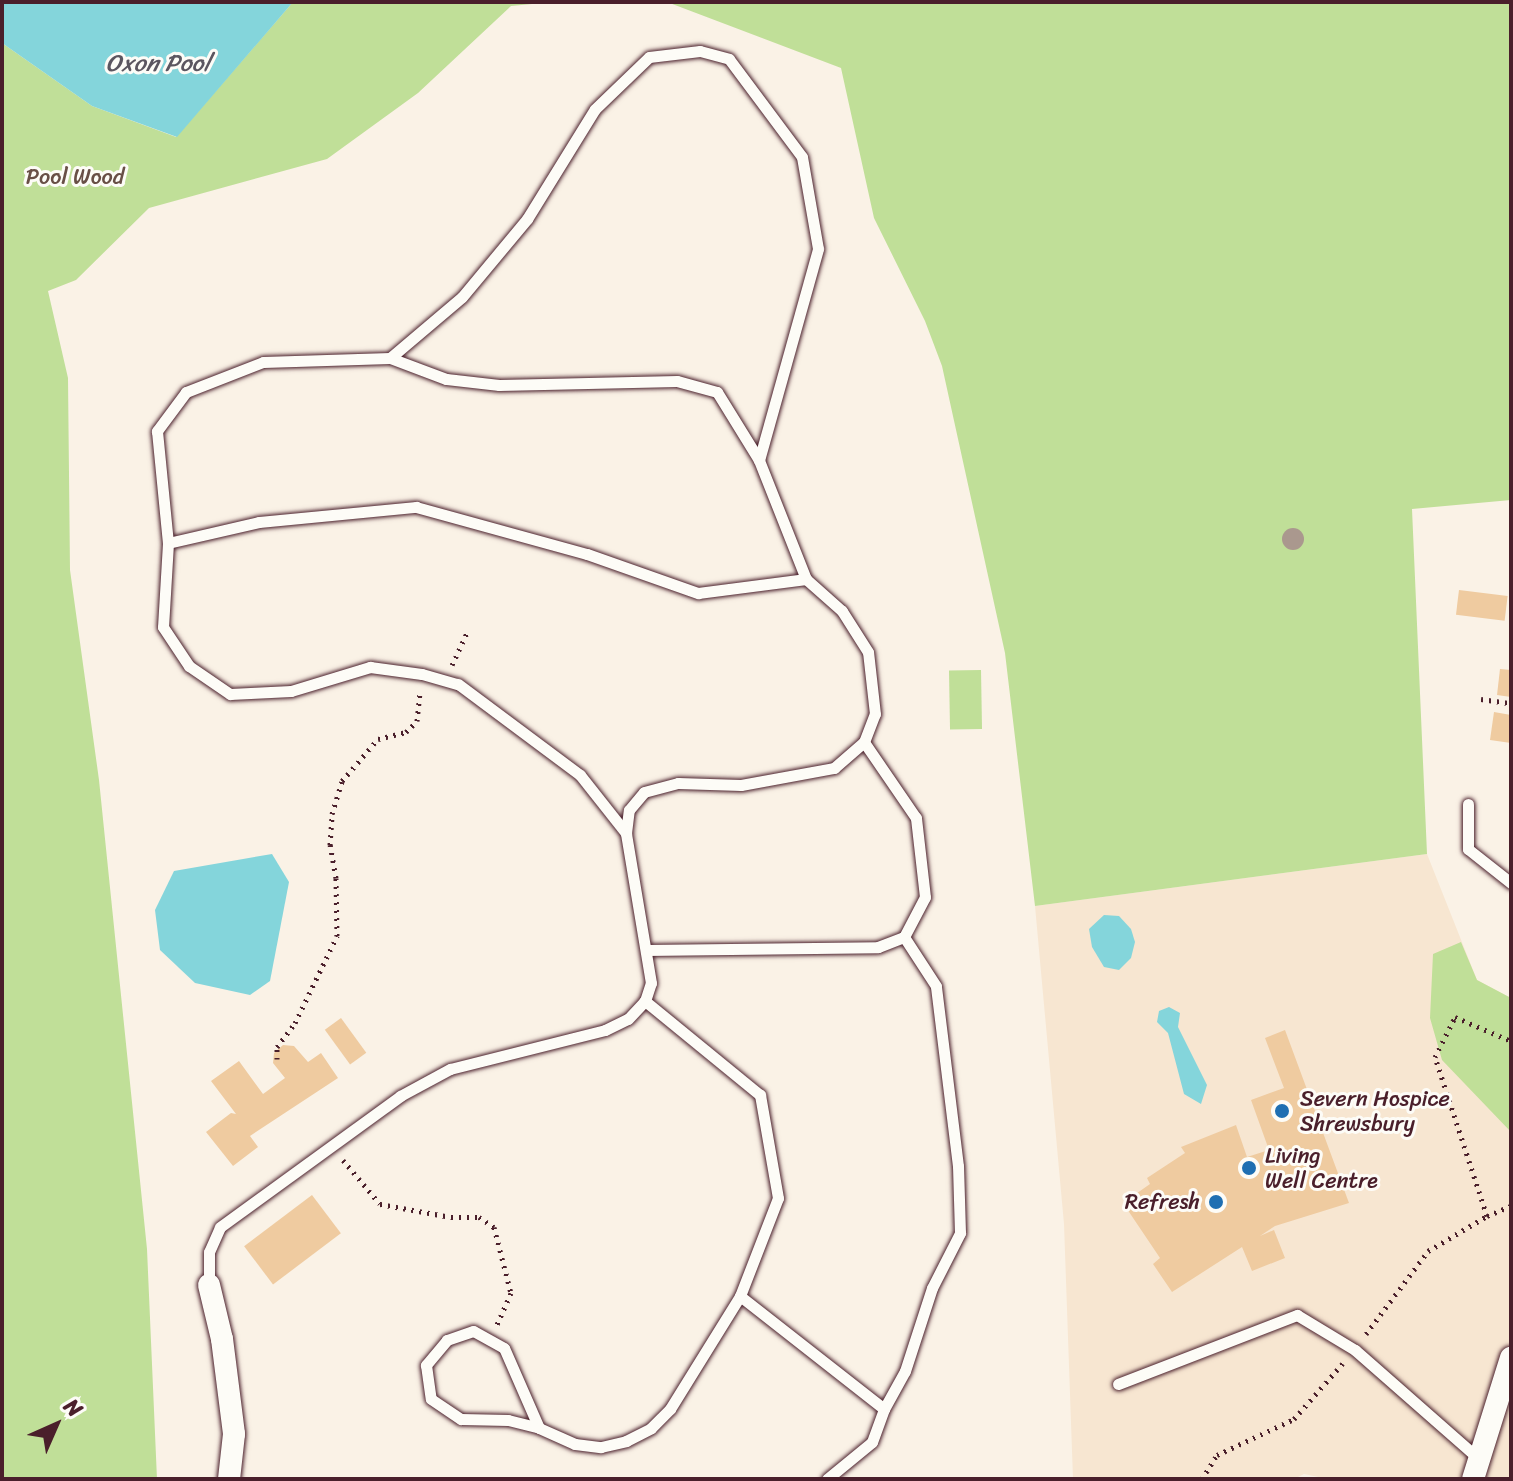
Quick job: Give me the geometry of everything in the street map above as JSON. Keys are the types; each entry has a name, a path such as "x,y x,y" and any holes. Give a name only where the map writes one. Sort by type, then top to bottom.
{"street":[{"path":"209,1285 222,1339 234,1434 229,1479"},
{"path":"1476,1469 1511,1358"}],"lane":[{"path":"390,358 462,297 527,219 595,109 649,57 700,51 729,59 802,157 818,249 759,460"},
{"path":"209,1285 209,1252 220,1227 400,1096 450,1069 605,1030 628,1019 645,1001 651,983 626,833 629,810 644,792 678,783 741,785 834,768 864,742 875,714 868,652 842,611 806,579 759,460 717,392 677,381 499,385 446,379 390,358 263,362 186,392 157,431 168,543 163,627 189,666 230,694 291,691 370,667 422,674 458,684 580,775 626,833"},
{"path":"168,543 259,522 416,507 587,554 698,593 806,579"},
{"path":"646,950 878,947 904,937 925,897 916,818 864,742"},
{"path":"1468,804 1468,849 1511,883"},
{"path":"827,1479 872,1442 884,1409 905,1371 932,1288 960,1233 958,1166 936,986 904,937"},
{"path":"539,1428 504,1348 488,1339 473,1331 447,1340 426,1365 431,1399 461,1419 508,1420 539,1428 575,1444 601,1447 626,1441 651,1428 670,1409 740,1296 778,1198 760,1095 645,1001"},
{"path":"740,1296 884,1409"},
{"path":"1118,1384 1297,1315 1355,1350 1476,1469"}],"path":[{"path":"445,680 468,630"},
{"path":"277,1059 277,1047 295,1023 337,936 336,878 330,845 332,814 342,781 378,739 406,732 417,721 422,674"},
{"path":"1481,699 1511,703"},
{"path":"1487,1216 1435,1057 1455,1017 1511,1041"},
{"path":"332,1146 380,1204 451,1217 479,1217 494,1227 511,1293 488,1339"},
{"path":"1202,1479 1217,1455 1294,1419 1355,1350 1428,1251 1487,1216 1511,1206"}],"shaded area":[{"name":"Severn Hospice Shrewsbury","path":"1427,854 1477,980 1511,998 1511,1479 1328,1479 1304,1474 1294,1479 1073,1479 1064,1224 1035,906"}],"green space":[{"name":"Pool Wood","path":"293,2 553,2 511,6 418,93 327,159 149,208 76,280 48,291 68,378 70,570 99,780 147,1249 157,1479 2,1479 2,43 92,106 176,137"},
{"path":"667,2 1511,2 1511,500 1412,509 1427,854 1035,906 1005,653 942,366 925,321 874,218 841,68"},
{"path":"981,670 982,729 950,730 949,671"},
{"path":"1461,942 1477,980 1511,998 1511,1132 1442,1060 1430,1018 1433,954"}],"water":[{"name":"Oxon Pool","path":"2,2 293,2 177,137 92,106 2,43"},
{"path":"272,854 289,882 270,981 250,995 195,983 160,950 155,910 174,871"},
{"path":"1104,915 1119,916 1131,929 1135,942 1131,958 1119,970 1104,967 1092,947 1089,929"},
{"path":"1169,1007 1180,1013 1178,1027 1207,1085 1201,1104 1184,1094 1168,1033 1157,1022 1159,1011"}],"building":[{"path":"1459,590 1508,596 1505,621 1456,615"},
{"path":"1500,669 1511,670 1511,697 1497,695"},
{"path":"1494,712 1511,715 1511,743 1490,740"},
{"path":"341,1018 366,1053 350,1065 325,1030"},
{"name":"Living Well Centre","path":"1285,1030 1349,1203 1275,1226 1260,1236 1274,1230 1285,1258 1252,1271 1242,1247 1172,1292 1153,1264 1160,1258 1123,1203 1150,1184 1147,1178 1185,1153 1181,1147 1236,1125 1247,1157 1269,1150 1251,1100 1284,1088 1265,1038"},
{"path":"283,1045 294,1046 308,1062 321,1053 338,1078 250,1136 258,1147 233,1166 206,1132 231,1113 236,1114 211,1081 239,1061 263,1094 285,1078 273,1063 274,1053"},
{"path":"312,1195 341,1233 273,1284 244,1246"}],"place":[{"name":"Severn Hospice Shrewsbury","path":"1282,1111"},
{"name":"Living Well Centre","path":"1249,1168"},
{"name":"Refresh","path":"1216,1202"}]}
